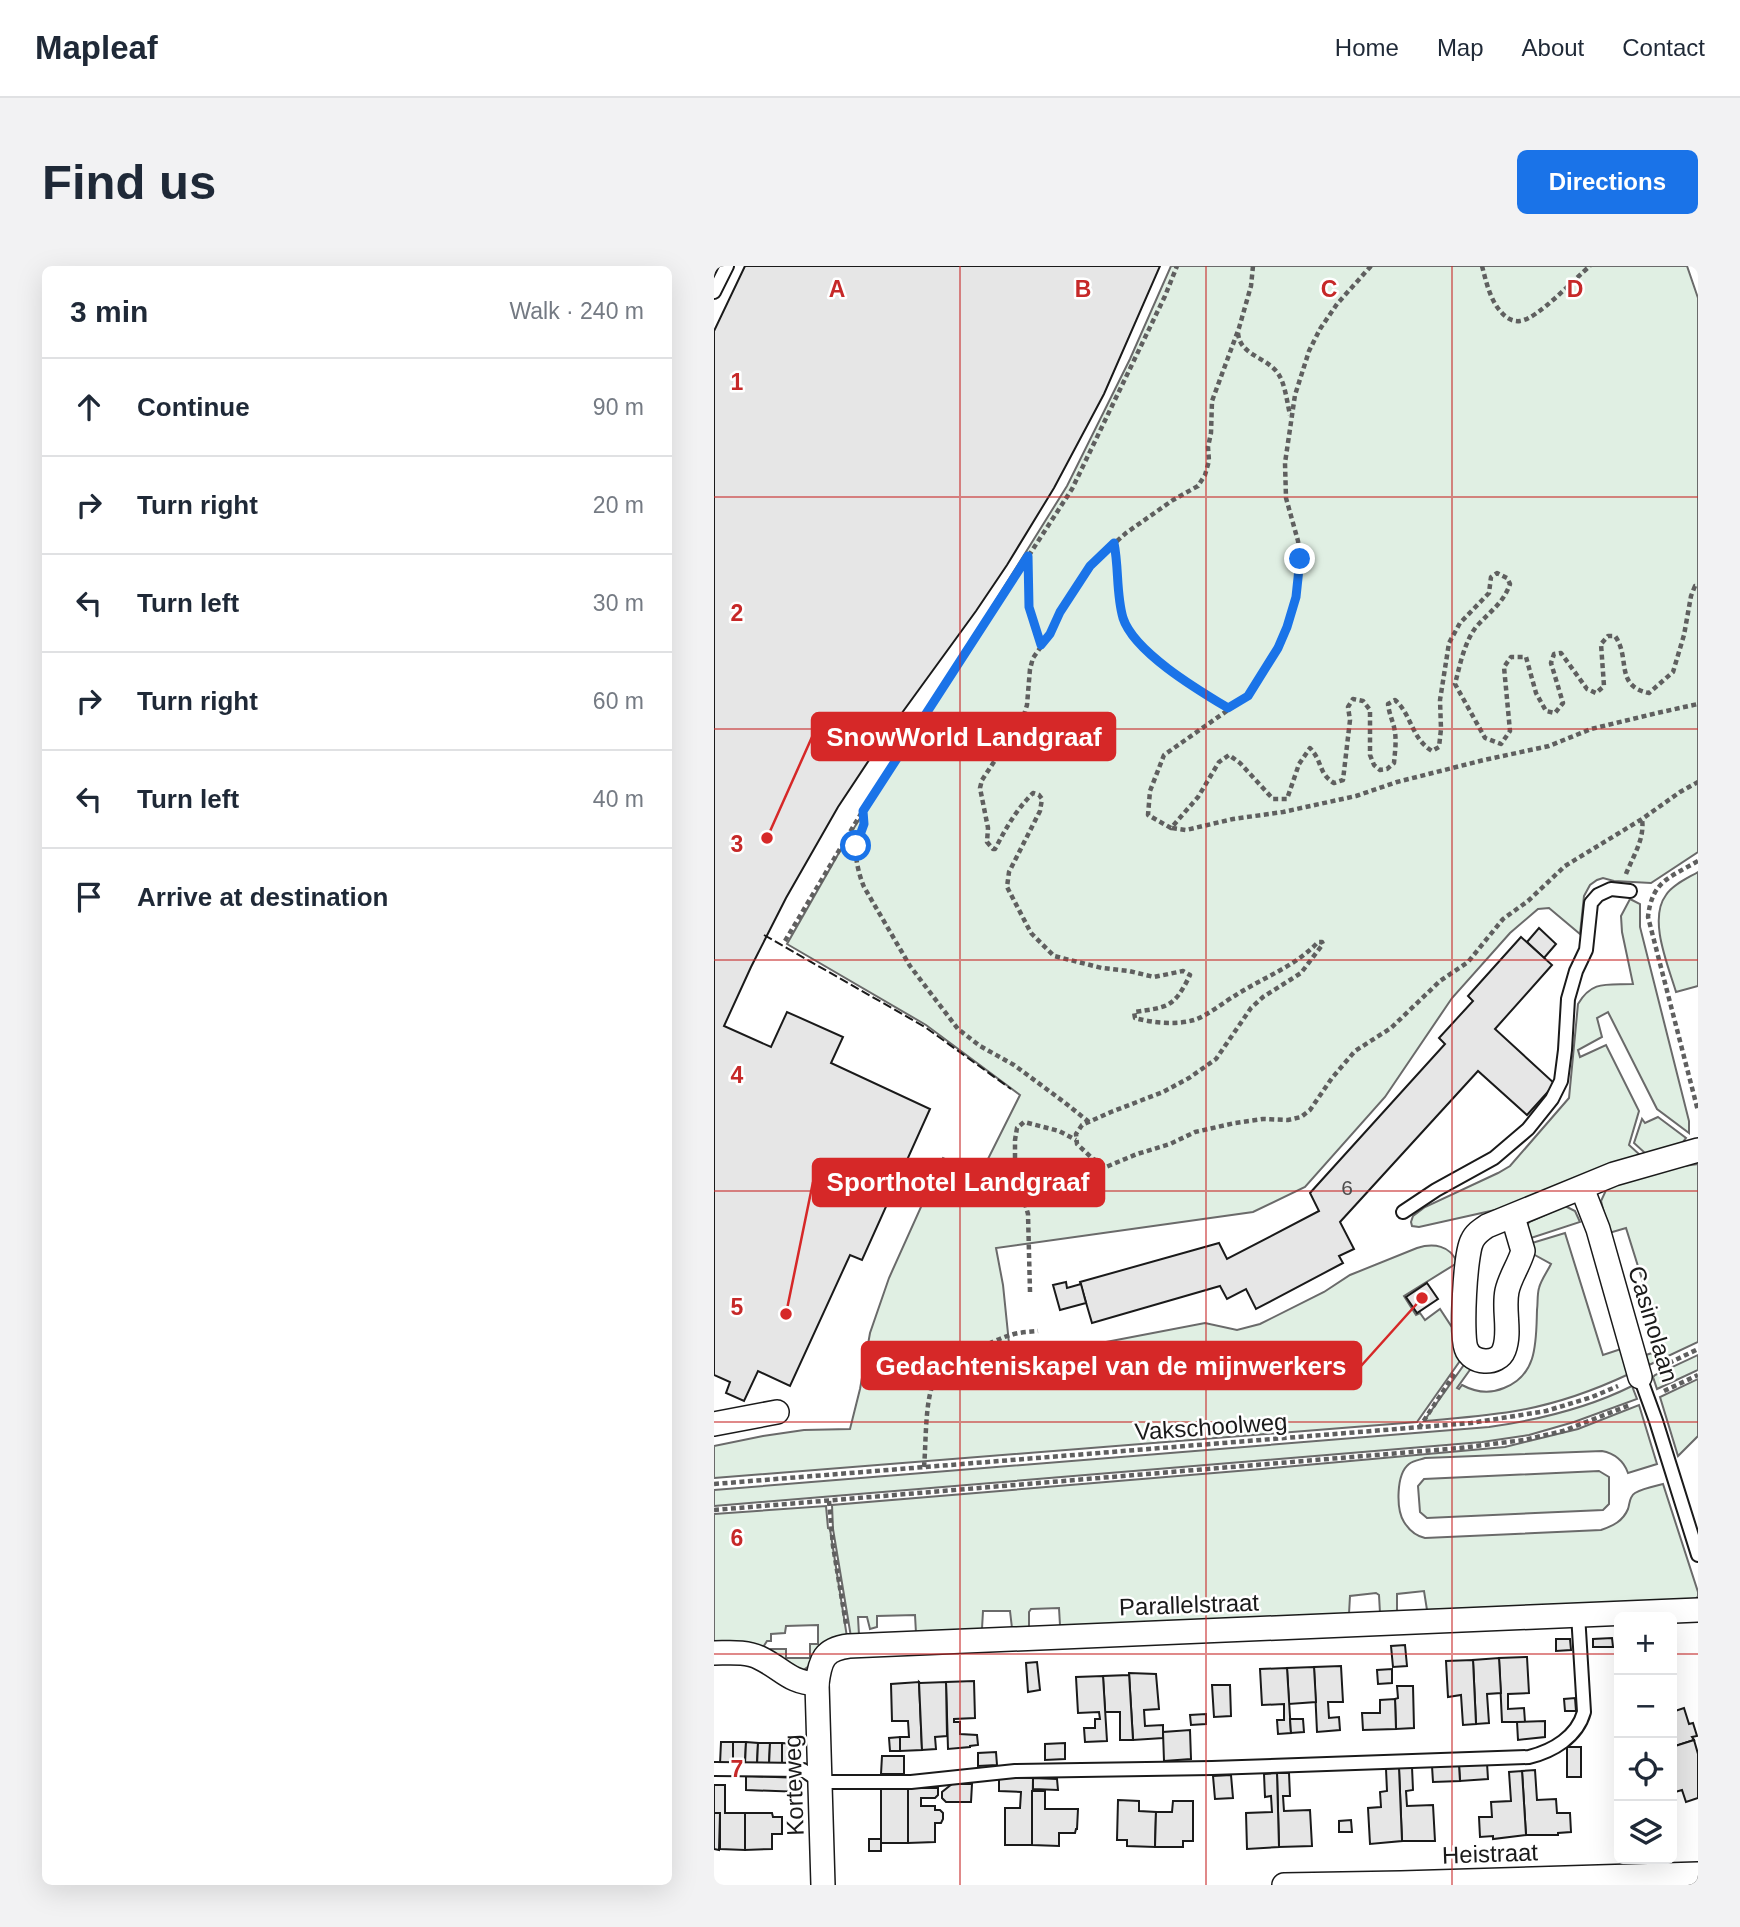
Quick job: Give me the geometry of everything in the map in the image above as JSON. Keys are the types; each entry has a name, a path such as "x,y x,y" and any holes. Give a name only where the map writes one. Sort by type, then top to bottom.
{"street":[{"path":"1513,1217 1523,1251 1507,1290 1505,1348 1497,1359 1482,1361 1469,1353 1465,1339 1468,1250 1476,1234 1487,1226 1614,1174 1698,1150"},
{"name":"Casinolaan","path":"1582,1188 1598,1229 1640,1377"},
{"path":"714,1424 777,1412"},
{"name":"Parallelstraat","path":"817,1684 821,1662 836,1647 1698,1610"},
{"path":"714,1653 754,1656 791,1678 817,1684"},
{"name":"Korteweg","path":"817,1684 823,1885"},
{"name":"Heistraat","path":"1284,1885 1698,1874"}],"lane":[{"path":"714,292 727,266"},
{"path":"1403,1212 1494,1158 1528,1129 1552,1099 1562,1082 1568,999 1576,971 1586,950 1591,903 1598,895 1611,889 1630,891"},
{"name":"Casinolaan","path":"1640,1377 1698,1555"},
{"path":"714,1769 803,1770 821,1783 911,1782 1015,1771 1212,1769 1529,1757 1556,1746 1580,1724 1584,1712 1578,1614"}],"path":[{"path":"785,941 863,811 1072,489 1177,266"},
{"path":"1076,1141 1076,1134 1082,1125 1163,1092 1216,1059 1251,1008 1263,997 1301,973 1323,944 1318,942 1292,965 1258,981 1195,1020 1157,1024 1135,1018 1134,1013 1171,1005 1183,990 1190,975 1183,971 1154,977 1054,956 1031,933 1007,887 1009,872 1040,811 1042,799 1032,793 1022,803 993,849 987,842 988,828 980,788 982,780 1023,718 1033,658 1090,566 1114,543 1198,486 1205,475 1209,461 1212,401 1239,328 1254,266"},
{"path":"1371,266 1337,304 1320,329 1301,372 1291,416 1285,463 1286,498 1300,552 1296,597 1287,627 1248,696 1164,755 1150,791 1148,815 1171,828 1186,830 1233,819 1283,812 1549,746 1591,729 1698,704"},
{"path":"1482,266 1493,300 1501,313 1512,320 1523,321 1535,315 1590,266"},
{"path":"1239,328 1240,343 1247,351 1278,372 1291,416"},
{"path":"1114,543 1121,610 1133,637 1141,647 1185,680 1228,708"},
{"path":"1028,556 1029,607 1041,645"},
{"path":"1171,828 1198,797 1219,762 1229,755 1240,763 1273,799 1287,799 1299,764 1310,748 1317,755 1325,777 1334,783 1343,780 1350,720 1348,707 1353,699 1363,701 1370,710 1370,755 1374,765 1380,770 1387,769 1394,763 1396,745 1388,704 1395,699 1423,746 1432,751 1439,747 1440,700 1449,643 1460,622 1489,593 1491,577 1497,573 1507,578 1510,584 1506,595 1466,642 1455,684 1485,738 1502,744 1510,731 1504,667 1511,657 1526,657 1536,693 1546,711 1555,713 1563,703 1551,663 1554,654 1561,653 1587,689 1596,693 1604,686 1601,643 1608,636 1615,636 1620,643 1628,680 1638,691 1649,693 1673,672 1684,635 1691,596 1695,586 1698,586"},
{"path":"1030,1292 1028,1214 1015,1170 1017,1128 1024,1122 1059,1131 1076,1141 1091,1158 1106,1167 1195,1132 1234,1123 1263,1119 1288,1120 1301,1116 1310,1110 1355,1051 1391,1028 1440,981 1468,962 1503,919 1528,901 1566,866 1698,782"},
{"path":"863,811 864,824 856,846 859,876 910,966 958,1030 1014,1065 1088,1122"},
{"path":"1630,891 1626,874 1639,845 1643,829 1642,819"},
{"path":"1698,861 1658,886 1650,901 1648,917 1698,1111"},
{"path":"924,1467 929,1399 932,1385 938,1376 960,1360 1009,1335 1038,1331"},
{"name":"Vakschoolweg","path":"714,1484 1508,1419 1592,1397 1698,1349"},
{"path":"1419,1428 1469,1353"},
{"name":"Vakschoolweg","path":"714,1510 1474,1447 1563,1431 1698,1375"},
{"path":"829,1501 849,1646"}],"green space":[{"path":"1171,266 1687,266 1698,298 1698,852 1651,883 1603,878 1597,880 1590,885 1584,896 1580,934 1549,908 1538,909 1510,933 1452,998 1385,1097 1305,1187 1253,1212 996,1248 1010,1353 1073,1351 1205,1323 1237,1330 1260,1324 1324,1292 1350,1275 1417,1248 1429,1246 1446,1249 1457,1263 1404,1296 1416,1315 1420,1313 1425,1320 1440,1309 1457,1335 1462,1358 1417,1422 714,1478 714,1446 804,1430 850,1429 870,1333 889,1278 943,1158 980,1175 1020,1095 926,1025 787,944 844,844 1067,486 1130,359"},
{"path":"1698,872 1698,986 1676,992 1661,942 1661,905 1672,888"},
{"path":"1630,899 1640,904 1640,927 1689,1121 1689,1133 1657,1109 1608,1012 1597,1018 1602,1037 1578,1050 1580,1057 1606,1045 1639,1111 1629,1145 1640,1155 1612,1163 1504,1208 1419,1227 1412,1226 1413,1216 1425,1207 1510,1166 1569,1098 1578,1004 1583,996 1595,987 1633,984 1621,916"},
{"path":"1658,1117 1686,1138 1682,1143 1646,1154 1634,1143 1642,1119 1645,1123"},
{"path":"1698,1164 1698,1342 1649,1365 1646,1355 1664,1349 1626,1228 1609,1233 1601,1201 1607,1188 1615,1184"},
{"path":"1565,1206 1575,1211 1580,1222 1531,1238 1527,1226 1529,1222"},
{"path":"1565,1233 1603,1355 1621,1349 1629,1374 1576,1395 1535,1407 1497,1414 1424,1421 1466,1362 1472,1367 1457,1388 1459,1389 1462,1385 1483,1391 1499,1390 1523,1375 1533,1356 1539,1288 1551,1264 1533,1254 1532,1243"},
{"path":"1698,1355 1698,1370 1657,1389 1653,1377 1655,1375"},
{"path":"1698,1379 1698,1436 1678,1456 1660,1397"},
{"path":"1632,1386 1637,1399 1529,1435 1482,1442 714,1506 714,1490 1489,1427 1562,1412 1598,1401"},
{"path":"1639,1405 1657,1464 1628,1473 1618,1458 1602,1451 1425,1458 1409,1464 1402,1475 1399,1492 1401,1516 1410,1530 1425,1538 1601,1530 1623,1517 1635,1493 1663,1484 1698,1592 1696,1599 1427,1610 1424,1591 1397,1594 1397,1612 1380,1613 1379,1595 1376,1593 1350,1596 1349,1614 1062,1627 1059,1608 1031,1609 1029,1628 1012,1628 1010,1611 983,1611 982,1629 916,1633 915,1615 877,1616 877,1627 870,1629 867,1617 858,1617 859,1635 851,1637 833,1529 832,1505 1505,1447 1578,1429"},
{"path":"1599,1471 1609,1477 1609,1504 1603,1510 1427,1518 1420,1512 1418,1486 1424,1479"},
{"path":"826,1506 847,1637 801,1672 768,1653 771,1649 786,1649 786,1658 810,1658 810,1644 818,1644 818,1625 786,1626 785,1633 771,1634 771,1641 767,1641 762,1649 714,1644 714,1514"}],"building":[{"path":"745,266 1160,266 1104,394 1054,488 976,611 883,739 838,807 786,898 724,1026 771,1047 787,1012 843,1037 831,1063 930,1109 862,1260 850,1255 790,1386 758,1371 744,1401 726,1393 730,1382 714,1375 714,331"},
{"path":"1539,928 1556,944 1544,958 1527,942"},
{"path":"1521,937 1552,965 1495,1029 1555,1084 1527,1115 1478,1071 1340,1222 1354,1249 1339,1256 1343,1263 1256,1309 1246,1289 1227,1299 1220,1286 1092,1323 1080,1282 1219,1243 1227,1259 1319,1211 1310,1193 1445,1044 1439,1038 1473,1001 1468,996"},
{"path":"1066,1282 1067,1288 1081,1284 1086,1303 1060,1310 1053,1285"},
{"path":"1427,1283 1438,1299 1417,1313 1406,1297"},
{"path":"1612,1638 1613,1647 1593,1647 1593,1639"},
{"path":"1556,1639 1570,1639 1571,1650 1556,1651"},
{"path":"1405,1645 1407,1666 1393,1667 1391,1646"},
{"path":"1527,1657 1529,1693 1508,1694 1508,1709 1524,1708 1525,1722 1502,1722 1499,1658"},
{"path":"1499,1658 1501,1693 1487,1694 1489,1723 1476,1724 1473,1660"},
{"path":"1473,1660 1476,1724 1463,1725 1461,1695 1448,1697 1446,1661"},
{"path":"1037,1662 1040,1690 1028,1692 1026,1663"},
{"path":"1341,1666 1343,1702 1328,1702 1329,1718 1339,1717 1340,1730 1317,1732 1314,1667"},
{"path":"1314,1667 1316,1702 1289,1704 1287,1668"},
{"path":"1287,1668 1291,1733 1278,1734 1277,1720 1284,1720 1284,1704 1262,1705 1260,1669"},
{"path":"1392,1669 1392,1683 1378,1684 1377,1670"},
{"path":"1129,1673 1156,1674 1159,1709 1144,1710 1145,1726 1163,1725 1163,1738 1133,1740"},
{"path":"1129,1673 1133,1740 1120,1740 1120,1712 1105,1712 1103,1676"},
{"path":"1103,1676 1107,1741 1085,1742 1084,1728 1095,1728 1095,1719 1100,1719 1099,1712 1078,1713 1076,1677"},
{"path":"974,1681 975,1718 954,1719 954,1722 960,1722 960,1734 977,1735 978,1745 948,1749 946,1682"},
{"path":"919,1682 922,1750 900,1751 900,1737 909,1737 908,1721 892,1721 891,1684"},
{"path":"919,1682 946,1682 947,1736 935,1737 936,1749 922,1750"},
{"path":"1212,1685 1230,1685 1231,1716 1214,1717"},
{"path":"1397,1686 1413,1686 1414,1728 1396,1729"},
{"path":"1575,1698 1576,1711 1565,1711 1564,1699"},
{"path":"1395,1699 1396,1729 1363,1730 1362,1713 1380,1713 1380,1700"},
{"path":"1684,1708 1689,1724 1693,1723 1697,1736 1692,1737 1694,1740 1677,1745 1677,1738 1677,1710"},
{"path":"1206,1714 1206,1724 1191,1725 1190,1715"},
{"path":"1290,1719 1303,1719 1304,1732 1291,1733"},
{"path":"1545,1721 1545,1737 1518,1740 1517,1722"},
{"path":"1190,1730 1191,1759 1164,1761 1163,1732"},
{"path":"900,1737 900,1751 890,1751 889,1738"},
{"path":"1694,1740 1698,1754 1698,1798 1686,1802 1682,1790 1677,1792 1677,1745"},
{"path":"721,1742 733,1742 733,1764 720,1764"},
{"path":"733,1742 746,1742 745,1764 733,1764"},
{"path":"746,1742 758,1743 757,1765 745,1764"},
{"path":"758,1743 770,1743 769,1765 757,1765"},
{"path":"770,1743 782,1743 782,1765 769,1765"},
{"path":"782,1743 794,1744 794,1765 782,1765"},
{"path":"1065,1743 1065,1759 1045,1760 1045,1744"},
{"path":"1567,1747 1581,1747 1581,1777 1567,1777"},
{"path":"996,1752 997,1765 978,1766 978,1753"},
{"path":"882,1756 904,1756 904,1774 881,1774"},
{"path":"1487,1763 1488,1779 1460,1781 1459,1765"},
{"path":"1459,1765 1460,1781 1433,1782 1432,1766"},
{"path":"1412,1767 1413,1790 1406,1791 1407,1806 1433,1805 1435,1841 1402,1841 1399,1768"},
{"path":"1399,1768 1402,1841 1370,1844 1368,1808 1381,1807 1380,1792 1387,1791 1386,1769"},
{"path":"1535,1770 1537,1800 1556,1799 1557,1813 1570,1813 1571,1832 1558,1835 1526,1835 1522,1771"},
{"path":"1522,1771 1526,1835 1493,1839 1493,1836 1480,1837 1479,1817 1492,1817 1491,1802 1511,1801 1509,1772"},
{"path":"1277,1773 1289,1773 1290,1796 1283,1796 1284,1811 1310,1810 1312,1846 1279,1847"},
{"path":"1277,1773 1279,1847 1247,1849 1246,1813 1272,1812 1271,1796 1265,1797 1264,1774"},
{"path":"1231,1775 1233,1798 1215,1799 1213,1776"},
{"path":"746,1776 802,1778 802,1792 746,1790"},
{"path":"999,1777 1033,1778 1032,1845 1005,1845 1005,1808 1020,1808 1021,1792 999,1791"},
{"path":"1033,1778 1057,1779 1058,1790 1033,1789"},
{"path":"952,1784 972,1784 971,1802 946,1802 942,1798 942,1792"},
{"path":"714,1785 725,1785 725,1813 745,1813 745,1850 720,1849 720,1813 714,1813"},
{"path":"881,1788 908,1788 908,1843 881,1843"},
{"path":"908,1788 938,1788 935,1798 921,1798 921,1806 935,1806 935,1810 943,1813 941,1823 935,1823 935,1842 908,1843"},
{"path":"1032,1791 1045,1791 1045,1809 1078,1809 1075,1833 1059,1833 1059,1846 1032,1845"},
{"path":"1118,1800 1139,1801 1139,1811 1156,1812 1155,1847 1127,1846 1127,1840 1117,1840"},
{"path":"1173,1801 1193,1801 1193,1841 1183,1841 1183,1847 1155,1847 1156,1812 1172,1812"},
{"path":"714,1813 720,1813 719,1850 714,1849"},
{"path":"745,1813 772,1813 773,1817 782,1817 782,1834 772,1834 772,1849 745,1850"},
{"path":"1351,1820 1352,1832 1339,1832 1339,1821"},
{"path":"869,1839 881,1839 881,1851 869,1851"}],"fence":[{"path":"764,935 925,1027 1011,1089"}],"place":[{"name":"SnowWorld Landgraaf","path":"767,838"},
{"name":"Gedachteniskapel van de mijnwerkers","path":"1422,1298"},
{"name":"Sporthotel Landgraaf","path":"786,1314"}],"route":[{"path":"856,846 864,824 863,811 1028,556 1029,607 1041,645 1090,566 1114,543 1121,610 1133,637 1141,647 1185,680 1228,708 1248,696 1278,648 1296,597 1300,559"}]}
